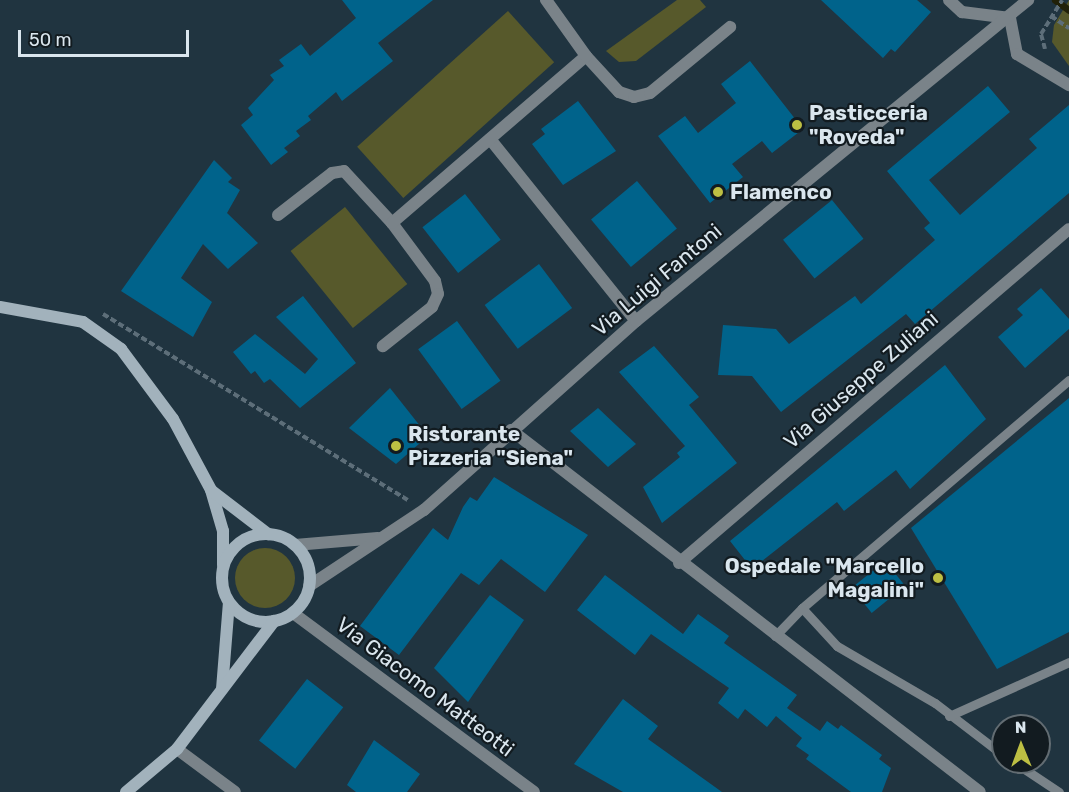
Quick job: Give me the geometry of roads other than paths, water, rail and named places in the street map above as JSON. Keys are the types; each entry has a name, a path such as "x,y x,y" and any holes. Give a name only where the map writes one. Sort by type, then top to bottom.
{"main road":[{"path":"0,307 83,322 121,349 172,419 211,490 223,531 223,565 229,602 221,693"},
{"name":"Via Luigi Fantoni","path":"211,490 268,534 295,544"},
{"path":"223,565 240,542 268,534"},
{"path":"229,602 248,618 274,621 293,613 309,586 310,571 295,544"},
{"path":"126,792 177,749 274,621"}],"street":[{"path":"546,0 586,56 619,92 634,97 650,93 730,27"},
{"path":"949,0 962,12 1010,18 1017,54 1069,85"},
{"name":"Via Luigi Fantoni","path":"295,544 382,538 424,510 511,430 636,321 1010,18 1028,0"},
{"path":"392,223 586,56"},
{"path":"490,139 636,321"},
{"path":"278,215 332,173 344,171 392,223 435,281 438,294 432,307 383,346"},
{"name":"Via Giuseppe Zuliani","path":"679,563 1069,229"},
{"path":"511,430 679,563 980,792"},
{"path":"309,586 382,538"},
{"name":"Via Giacomo Matteotti","path":"293,613 534,792"},
{"path":"177,749 235,792"}],"lane":[{"path":"775,636 802,608 1069,380"},
{"path":"802,608 837,646 949,716 991,746"},
{"path":"949,716 1069,662"},
{"path":"1032,774 1059,792"}],"waterway":[{"path":"1055,0 1069,10"}],"place":[{"name":"Pasticceria \"Roveda\"","path":"797,125"},
{"name":"Flamenco","path":"718,192"},
{"name":"Ristorante Pizzeria \"Siena\"","path":"396,446"},
{"name":"Ospedale \"Marcello Magalini\"","path":"938,578"}]}
